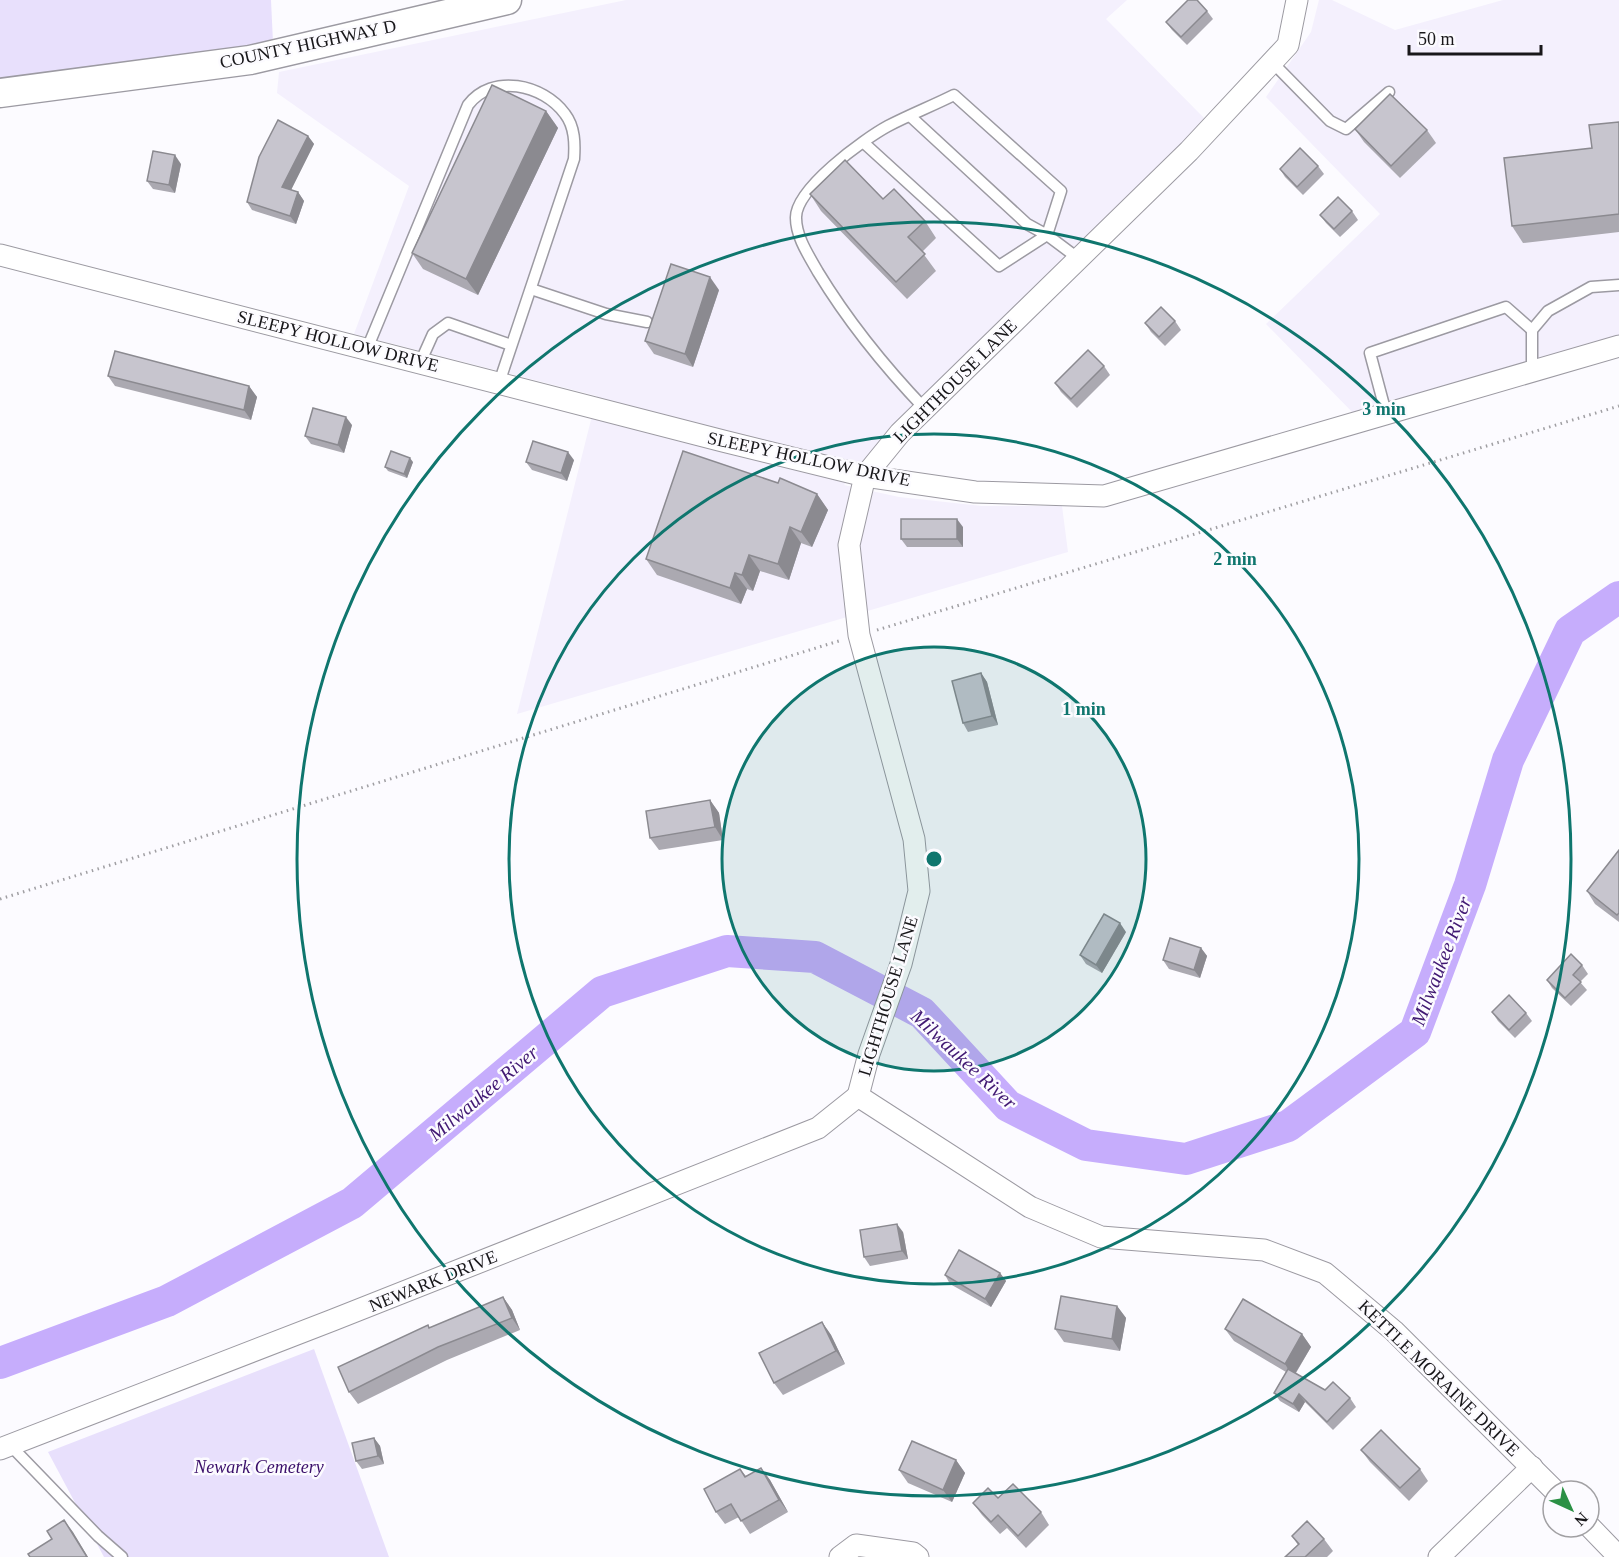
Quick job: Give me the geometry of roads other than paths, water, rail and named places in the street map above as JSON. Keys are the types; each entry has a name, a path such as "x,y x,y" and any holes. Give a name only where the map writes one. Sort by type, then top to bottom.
{"main road":[{"name":"COUNTY HIGHWAY D","path":"0,93 250,60 507,0"}],"street":[{"name":"LIGHTHOUSE LANE","path":"858,1096 869,1054 901,964 919,891 914,839 859,635 849,545 865,476 900,433 1189,151 1288,45 1297,0"},
{"name":"SLEEPY HOLLOW DRIVE","path":"0,255 865,476 975,492 1104,496 1619,346"},
{"name":"NEWARK DRIVE","path":"5,1447 344,1316 818,1128 858,1096"},
{"name":"KETTLE MORAINE DRIVE","path":"858,1096 1030,1207 1101,1237 1264,1250 1325,1273 1394,1331 1544,1479"},
{"path":"1439,1557 1532,1467"},
{"path":"1601,1538 1619,1557"},
{"path":"840,1557 856,1545 913,1553 918,1557"}],"lane":[{"path":"1272,62 1330,121 1346,129 1389,92"},
{"path":"367,349 468,105 477,93 496,86 529,88 551,100 566,115 575,140 574,159 499,383"},
{"path":"864,143 999,266 1047,235 1061,191 954,95 887,127 864,143 835,164 804,195 795,217 804,248 842,312 880,362 925,409"},
{"path":"910,116 1027,224 1047,235 1079,259"},
{"path":"1532,371 1532,330 1548,311 1591,287 1619,285"},
{"path":"531,289 606,314 647,322"},
{"path":"1386,413 1370,353 1506,307 1532,330"},
{"path":"420,363 433,334 448,323 511,345"},
{"path":"5,1447 122,1557"}],"waterway":[{"name":"Milwaukee River","path":"0,1363 167,1301 352,1203 602,992 727,951 815,957 922,1013 1008,1106 1086,1145 1186,1159 1288,1126 1415,1032 1470,885 1508,760 1570,631 1619,597"}],"park label":[{"name":"Newark Cemetery","path":"259,1467"}]}
